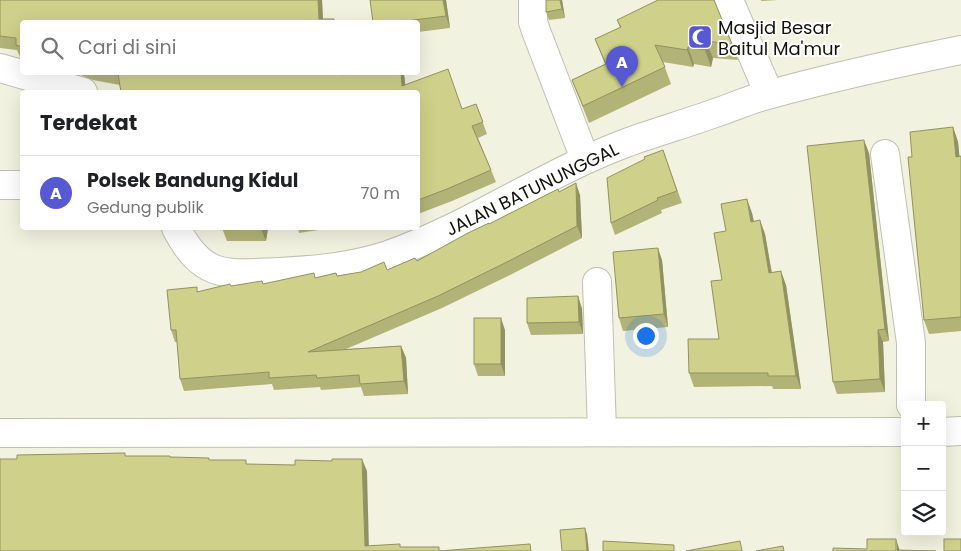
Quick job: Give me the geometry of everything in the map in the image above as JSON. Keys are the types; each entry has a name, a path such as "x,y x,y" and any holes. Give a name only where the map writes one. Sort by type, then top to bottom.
{"street":[{"path":"533,0 533,22 585,159"},
{"path":"729,0 769,94"},
{"name":"JALAN BATUNUNGGAL","path":"177,230 196,258 208,266 229,274 321,270 386,256 459,226 585,159 769,94 961,50"},
{"path":"0,68 20,74"},
{"path":"24,75 76,90"},
{"path":"885,154 911,343 911,401"},
{"path":"0,185 20,185"},
{"path":"597,282 602,431"},
{"path":"946,432 961,431"},
{"path":"0,433 901,432"}],"building":[{"path":"0,0 318,0 319,19 334,19 20,20 20,46 16,45 16,38 0,36"},
{"path":"370,0 443,0 446,16 413,20 373,20"},
{"path":"546,0 560,0 562,9 546,12"},
{"path":"658,0 714,0 732,44 706,41 705,50 688,47 687,50 655,45 665,67 583,106 572,80 606,64 595,39 621,27 617,20"},
{"path":"448,69 462,109 476,104 483,122 472,126 491,170 420,199 420,90 121,90 118,75 401,75 402,86"},
{"path":"953,127 956,157 961,156 961,317 924,320 908,157 912,157 910,132"},
{"path":"864,140 885,329 878,330 880,379 833,382 807,146"},
{"path":"663,150 677,191 657,198 658,200 611,223 607,178 645,159 644,157"},
{"path":"576,183 577,226 438,296 308,352 401,346 404,381 360,384 359,375 317,378 316,375 269,378 269,372 180,379 176,330 171,330 167,290 197,287 197,292 230,284 231,286 262,281 263,284 314,273 315,278 336,273 337,276 361,272 384,262 387,270 415,258 417,261 468,233 558,189 559,192"},
{"path":"747,199 751,222 760,220 769,273 781,271 796,376 768,376 768,373 689,373 688,339 719,339 711,281 722,280 714,233 726,231 721,204"},
{"path":"658,248 664,314 619,318 613,252"},
{"path":"578,296 579,322 527,323 527,298"},
{"path":"474,318 501,318 501,364 474,364"},
{"path":"125,453 125,456 246,460 246,464 295,465 295,460 332,461 332,459 362,459 365,546 400,544 400,547 439,547 439,551 0,551 0,459 17,459 17,455"},
{"path":"585,528 587,551 562,551 560,530"},
{"path":"867,539 896,539 896,550 936,551 833,551 833,548 867,549"},
{"path":"944,539 961,539 961,551 944,551"},
{"path":"603,541 674,545 674,551 603,551"},
{"path":"740,541 742,551 686,551"},
{"path":"530,544 531,551 439,551"},
{"path":"783,546 784,551 756,551"}],"place":[{"name":"Masjid Besar Baitul Ma'mur","path":"700,37"},
{"name":"Polsek Bandung Kidul","path":"622,87"}]}
